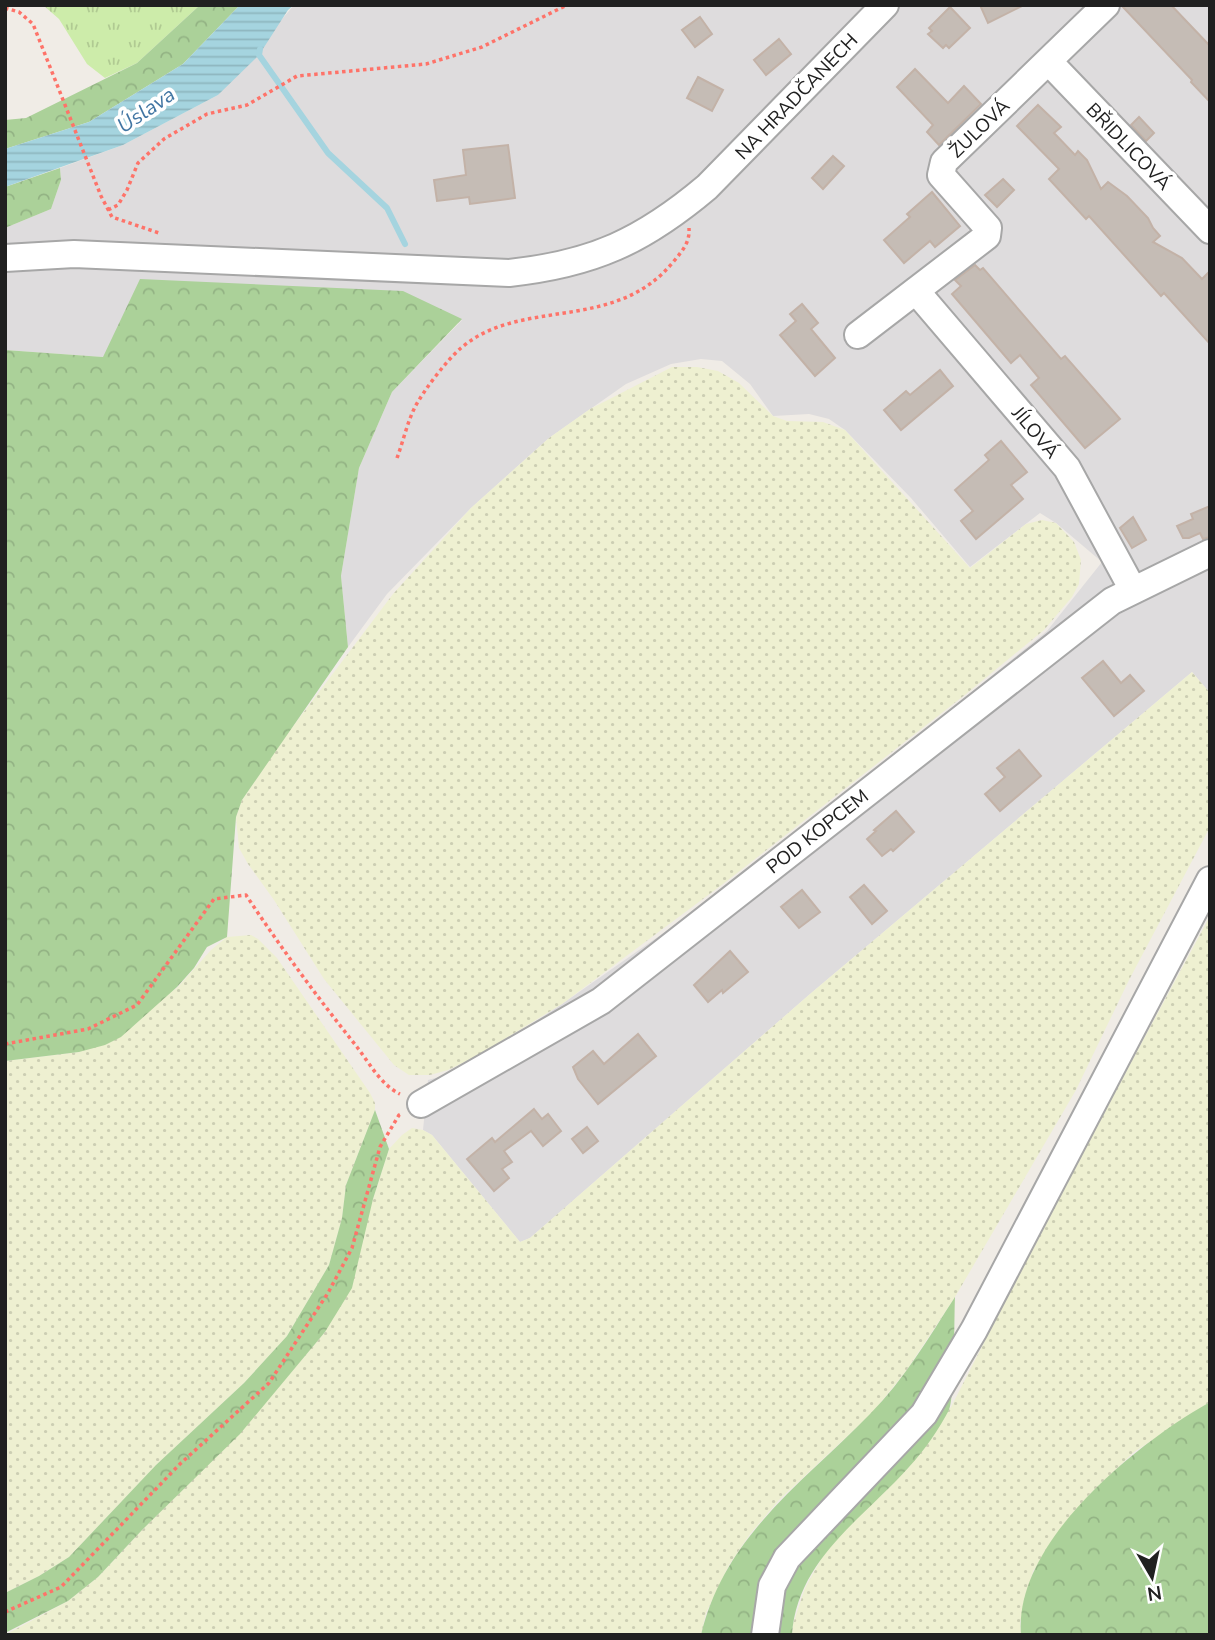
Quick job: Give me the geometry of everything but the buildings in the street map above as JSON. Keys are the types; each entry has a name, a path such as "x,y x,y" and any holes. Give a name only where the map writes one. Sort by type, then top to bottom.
{"street":[{"name":"NA HRADČANECH","path":"5,258 74,254 509,273 549,269 610,250 643,234 678,212 707,187 885,5"},
{"name":"ŽULOVÁ","path":"858,335 987,236 988,228 941,175 944,162 1106,5"},
{"name":"BŘIDLICOVÁ","path":"1049,62 1210,230"},
{"name":"JÍLOVÁ","path":"916,291 1068,468 1133,590"},
{"name":"POD KOPCEM","path":"421,1104 601,1000 1112,601 1210,553"},
{"path":"765,1635 772,1586 787,1558 923,1414 967,1342 1210,880"}],"path":[{"path":"19,12 20,5"},
{"path":"108,210 118,205 138,163 164,139 207,114 247,105 297,76 426,64 482,47 567,5"},
{"path":"5,8 19,12 33,24 101,196"},
{"path":"397,458 415,407 461,348 487,332 507,324 606,306 639,292 664,274 690,238 689,227 678,212"},
{"path":"5,1044 88,1029 137,1004 214,899 246,895 283,951 390,1089 421,1104"},
{"path":"5,1612 61,1587 180,1464 269,1382 328,1293 352,1248 380,1147 399,1115 421,1104"}],"shaded area":[{"path":"294,5 1210,5 1210,693 1192,672 810,994 530,1238 520,1242 432,1135 423,1130 428,1080 477,1059 562,1004 736,882 1047,631 1102,562 1040,513 970,567 911,498 845,430 829,419 809,414 773,416 750,384 722,361 701,359 671,364 626,384 549,438 471,508 387,594 348,647 341,576 359,468 392,392 462,320 103,357 5,350 5,228 51,209 61,180 60,168 123,145 218,95"}],"green space":[{"path":"43,5 200,5 137,63 105,78 87,64 59,19"},
{"path":"200,5 240,5 183,64 89,122 5,149 5,120 26,118 137,63"},
{"path":"60,168 61,180 51,209 5,228 5,187"},
{"path":"140,279 403,291 462,319 392,392 359,468 341,576 348,647 242,800 236,817 227,937 207,947 194,968 177,987 121,1037 105,1045 79,1052 5,1061 5,350 103,357"},
{"path":"672,367 697,367 718,371 739,383 773,416 787,421 823,422 845,430 970,568 1026,524 1042,520 1056,523 1074,542 1081,560 1079,584 1072,597 1044,630 966,694 723,884 562,1004 477,1056 448,1070 430,1075 409,1075 394,1065 324,979 248,864 239,848 236,817 242,800 285,737 393,594 471,508 549,438 590,409"},
{"path":"1192,672 1210,693 1210,827 1129,980 1076,1090 955,1297 906,1371 872,1413 780,1499 750,1534 729,1565 706,1613 701,1635 5,1635 68,1601 98,1577 239,1434 325,1332 389,1149 402,1135 412,1128 432,1135 520,1242 530,1238 810,994"},
{"path":"1210,916 1210,1402 1134,1452 1089,1495 1033,1571 1020,1622 1021,1635 792,1635 805,1588 824,1554 849,1525 909,1467 951,1407 1058,1198"},
{"path":"251,935 277,958 375,1103 375,1110 346,1185 342,1218 329,1265 287,1336 244,1383 156,1465 69,1557 5,1593 5,1061 79,1052 177,988 211,950 227,937"},
{"path":"375,1110 389,1149 373,1199 352,1288 325,1332 240,1434 98,1577 68,1601 5,1633 5,1593 69,1557 156,1465 244,1383 287,1336 329,1265 342,1218 346,1185"},
{"path":"955,1297 949,1410 915,1461 835,1542 819,1562 806,1584 797,1608 792,1635 701,1635 712,1600 747,1539 793,1488 882,1401 916,1358"},
{"path":"1210,1402 1210,1635 1021,1635 1024,1600 1037,1565 1058,1531 1085,1499 1116,1469 1181,1420"}],"water":[{"name":"Úslava","path":"240,5 294,5 259,55 218,95 123,145 5,187 5,149 89,122 183,64"}],"waterway":[{"path":"260,49 259,55 328,153 387,208 405,244"}]}
